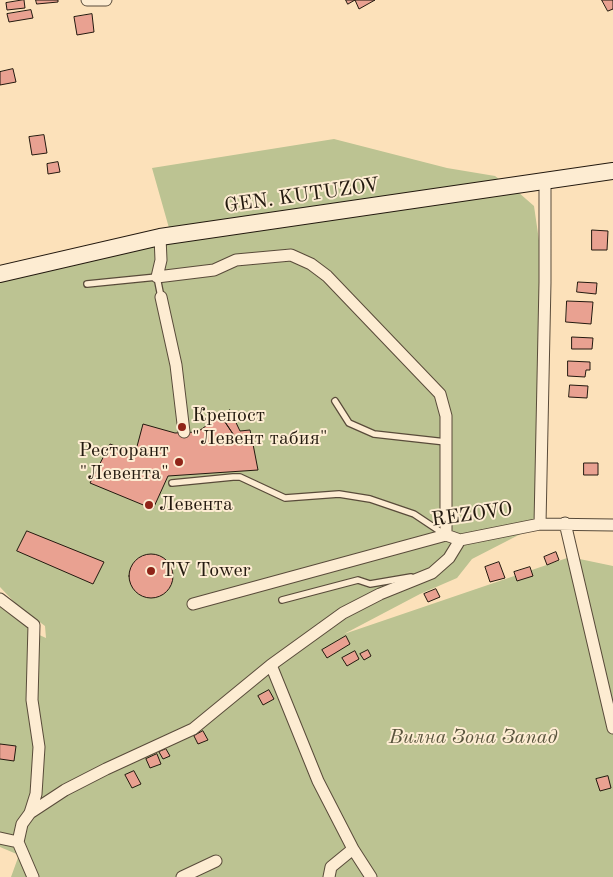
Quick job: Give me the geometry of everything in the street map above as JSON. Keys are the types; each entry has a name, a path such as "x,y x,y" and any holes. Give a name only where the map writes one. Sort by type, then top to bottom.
{"street":[{"path":"86,0 106,0"},
{"name":"GEN. KUTUZOV","path":"0,274 160,237 345,212 613,171"},
{"name":"REZOVO","path":"193,604 446,535 460,540 540,524 545,180"},
{"path":"160,237 161,260 157,277 214,270 236,260 291,255 311,264 327,276 440,394 446,416 446,535"},
{"path":"161,297 176,365 184,432"},
{"path":"565,523 613,728"},
{"path":"540,524 613,525"},
{"path":"30,813 82,782 193,729 271,665 344,613 380,594 432,573 449,558 460,540"},
{"path":"0,599 34,625 32,700 39,748 36,794 30,813 22,824 18,842 33,877"},
{"path":"271,665 318,781 353,849 371,877"},
{"path":"0,838 18,842"},
{"path":"329,877 331,867 353,849"},
{"path":"182,877 216,861"}],"lane":[{"path":"87,284 157,277 161,297"},
{"path":"335,401 349,423 374,434 446,442"},
{"path":"172,483 240,477 286,498 339,494 370,499 414,514 446,535"},
{"path":"282,600 358,580 376,584 432,573"}],"green space":[{"name":"Вилна Зона Запад","path":"334,139 447,168 495,176 507,185 510,185 534,206 545,282 540,524 472,559 457,578 420,594 344,634 570,557 613,566 613,877 11,877 19,855 0,847 0,607 35,633 46,638 45,626 17,605 0,587 0,274 171,235 152,168"}],"building":[{"path":"24,0 25,8 7,10 6,3"},
{"path":"36,0 58,0 58,2 37,4"},
{"path":"346,0 355,0 348,4"},
{"path":"355,0 375,0 359,9"},
{"path":"602,0 613,0 613,9 608,11"},
{"path":"31,10 33,18 9,22 7,14"},
{"path":"92,14 94,32 77,35 74,17"},
{"path":"13,69 16,82 0,85 0,72"},
{"path":"44,135 47,153 32,155 29,137"},
{"path":"58,162 60,172 48,174 47,164"},
{"path":"592,230 608,231 607,250 592,250"},
{"path":"578,282 597,283 596,294 577,292"},
{"path":"567,301 593,302 591,324 566,322"},
{"path":"572,337 593,338 592,349 572,349"},
{"path":"568,361 590,362 590,370 586,370 585,377 568,376"},
{"path":"570,385 588,386 587,398 569,397"},
{"path":"230,410 240,431 250,430 252,439 237,440 221,416"},
{"name":"Ресторант \"Левента\"","path":"221,416 237,440 252,439 258,470 168,476 153,509 90,483 110,444 135,454 143,424 175,433 197,432"},
{"path":"584,463 598,463 598,475 584,475"},
{"path":"27,531 104,562 93,584 17,551"},
{"path":"556,552 559,560 547,565 544,557"},
{"name":"TV Tower","path":"151,554 163,558 169,564 173,576 169,588 163,594 151,598 139,594 133,588 129,576 133,564 139,558"},
{"path":"499,562 505,578 490,582 485,567"},
{"path":"530,567 533,576 517,581 514,572"},
{"path":"436,589 440,597 428,602 424,594"},
{"path":"346,636 350,644 327,658 322,650"},
{"path":"368,650 371,656 364,660 360,654"},
{"path":"355,651 359,659 347,666 342,658"},
{"path":"269,690 274,699 263,705 258,696"},
{"path":"203,731 208,740 198,744 194,736"},
{"path":"0,744 16,746 14,761 0,759"},
{"path":"166,749 170,756 163,759 159,752"},
{"path":"157,754 161,764 150,768 146,759"},
{"path":"134,771 141,784 132,788 125,775"},
{"path":"608,776 611,788 600,791 596,779"}],"place":[{"name":"Крепост \"Левент табия\"","path":"182,427"},
{"name":"Ресторант \"Левента\"","path":"179,462"},
{"name":"Левента","path":"149,505"},
{"name":"TV Tower","path":"151,571"}]}
